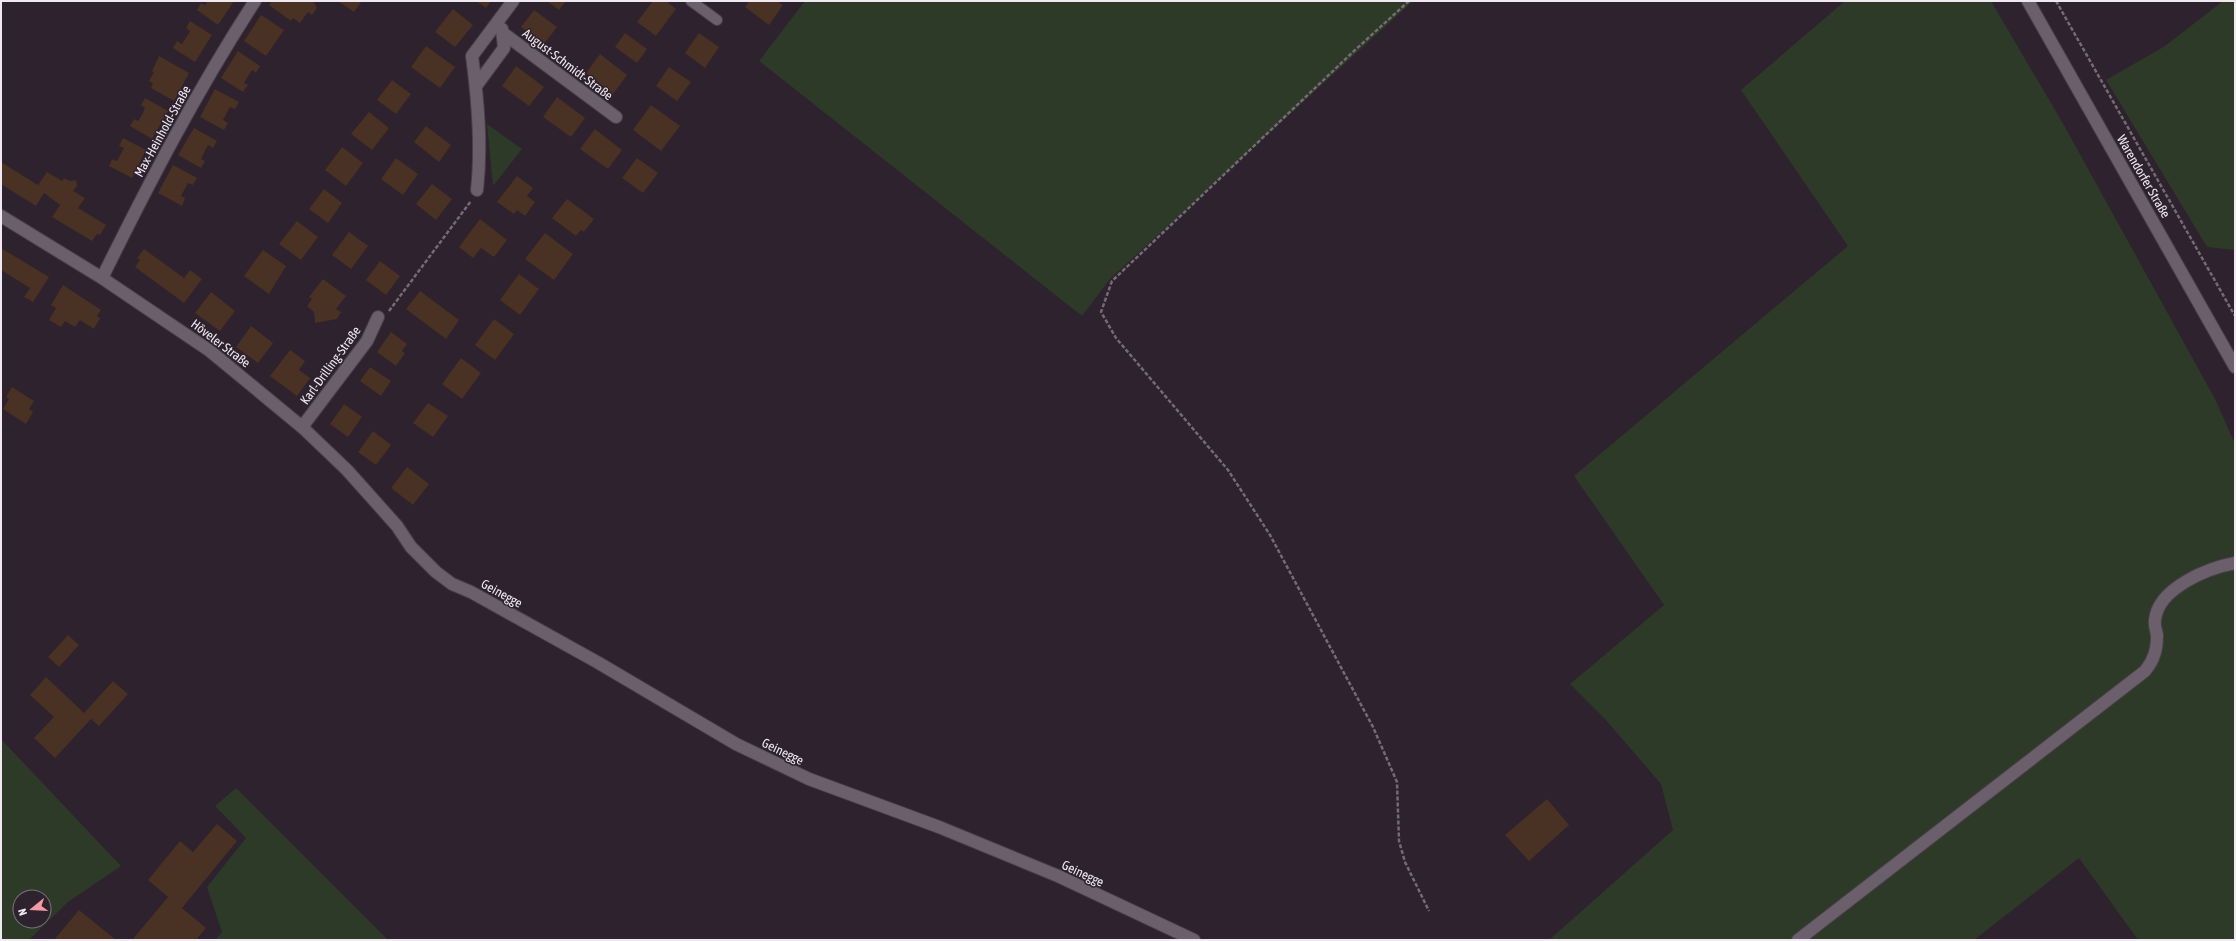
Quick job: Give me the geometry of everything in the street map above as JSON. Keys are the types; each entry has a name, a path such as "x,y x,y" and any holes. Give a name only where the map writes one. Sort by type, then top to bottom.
{"street":[{"name":"Max-Heinhold-Straße","path":"102,278 157,167 225,47 255,1"},
{"path":"477,190 480,163 476,86 472,56 512,1"},
{"name":"Warendorfer Straße","path":"2028,1 2235,367"},
{"name":"August-Schmidt-Straße","path":"476,86 504,48 503,33 499,19"},
{"name":"August-Schmidt-Straße","path":"503,33 616,117"},
{"name":"Höveler Straße","path":"1,216 102,278 210,350 302,427 347,470 397,526"},
{"name":"Karl-Drilling-Straße","path":"302,427 367,341 378,317"},
{"name":"Geinegge","path":"397,526 410,548 452,584 471,592 597,662 736,744 809,779 939,827 1058,876 1194,940"},
{"path":"1798,940 2145,671 2153,660 2157,648 2154,622 2156,611 2165,596 2191,579 2224,565 2235,563"}],"lane":[{"path":"691,1 717,20"}],"path":[{"path":"1409,1 1355,50 1112,281 1101,312 1116,338 1228,470 1270,535 1373,728 1397,782 1399,841 1405,862 1428,911"},
{"path":"2056,1 2235,316"},
{"path":"392,309 470,202 477,190"}],"green space":[{"path":"805,1 1413,1 1110,279 1082,316 759,61"},
{"path":"1845,1 1991,1 2065,127 2215,399 2235,444 2235,940 2138,940 2079,858 1974,940 1549,940 1673,830 1661,784 1605,719 1570,684 1664,605 1574,476 1848,246 1741,90"},
{"path":"2223,1 2235,1 2235,250 2207,247 2106,80 2165,46"},
{"path":"487,124 522,149 493,186"},
{"path":"1,739 121,866 68,902 52,918 52,889 12,889 12,929 40,929 29,940 1,940"},
{"path":"236,788 388,940 215,940 222,932 207,887 246,838 215,806"}],"building":[{"path":"208,1 234,1 218,25 197,10 201,3 205,5"},
{"path":"272,1 313,1 317,8 312,15 308,12 300,23 293,18 291,21 269,5"},
{"path":"338,1 362,1 354,12"},
{"path":"476,1 491,1 486,8"},
{"path":"547,1 566,1 559,10"},
{"path":"653,1 666,1 676,9 656,36 637,22"},
{"path":"749,1 777,1 783,5 769,25 745,7"},
{"path":"453,9 473,25 455,47 435,32"},
{"path":"534,10 557,27 544,44 521,27"},
{"path":"261,15 284,30 266,56 244,41"},
{"path":"190,21 212,35 195,62 173,48 177,41 182,44 190,31 186,28"},
{"path":"625,33 647,49 637,63 615,47"},
{"path":"699,33 719,47 705,68 685,53"},
{"path":"426,46 455,67 440,88 411,67"},
{"path":"238,51 260,66 256,73 252,70 244,83 248,85 243,92 221,78"},
{"path":"600,54 627,75 613,94 586,73"},
{"path":"159,56 189,73 174,101 151,88 153,83 149,81 154,72 152,71"},
{"path":"516,66 544,87 529,106 502,86"},
{"path":"669,67 691,82 677,101 656,86"},
{"path":"392,80 411,94 396,114 377,100"},
{"path":"215,89 239,102 235,109 230,107 223,120 228,123 224,130 200,117"},
{"path":"557,97 585,118 571,137 543,117"},
{"path":"145,98 168,111 152,139 130,126 134,119 138,121 142,115 145,108 141,105"},
{"path":"651,105 680,126 661,151 633,130"},
{"path":"369,112 389,128 372,150 351,134"},
{"path":"426,126 451,145 439,162 414,142"},
{"path":"194,128 217,141 213,148 208,145 201,159 205,161 201,168 178,155"},
{"path":"595,129 622,150 608,169 580,149"},
{"path":"123,138 146,150 132,178 109,166 112,159 117,161 124,148 119,146"},
{"path":"342,147 363,163 346,186 325,170"},
{"path":"396,158 418,174 403,195 381,179"},
{"path":"637,158 658,173 643,193 622,178"},
{"path":"1,162 38,185 47,172 62,181 64,178 70,181 76,180 77,186 73,191 85,198 78,208 106,225 100,235 97,234 92,241 52,217 60,205 44,193 36,206 1,184"},
{"path":"173,165 197,178 193,185 188,183 181,196 185,198 182,206 158,193"},
{"path":"517,176 533,188 527,196 535,202 525,216 517,210 514,214 497,202"},
{"path":"432,184 452,199 436,220 416,204"},
{"path":"324,189 342,203 328,223 309,209"},
{"path":"567,199 594,219 584,232 581,230 576,236 552,218"},
{"path":"480,219 507,240 494,257 481,248 473,258 459,247"},
{"path":"297,221 318,237 301,260 279,244"},
{"path":"349,232 368,246 351,269 332,255"},
{"path":"545,233 573,254 554,280 525,259"},
{"path":"1,248 49,277 33,302 24,297 30,288 1,270"},
{"path":"144,249 184,278 190,270 202,279 184,303 135,267 140,260 137,258"},
{"path":"263,250 286,266 269,294 244,276"},
{"path":"380,261 400,276 386,295 366,280"},
{"path":"519,274 539,289 520,315 500,300"},
{"path":"323,279 346,296 336,309 341,312 337,319 315,323 314,312 307,306 312,299 309,297"},
{"path":"63,285 101,310 97,316 100,318 94,329 80,320 75,327 65,321 61,327 49,320 56,308 51,305"},
{"path":"420,291 459,320 446,339 406,309"},
{"path":"211,292 235,311 220,331 195,313"},
{"path":"494,319 514,334 495,360 475,345"},
{"path":"251,326 273,343 258,363 236,347"},
{"path":"391,332 407,344 402,351 405,353 396,366 377,352"},
{"path":"290,350 305,361 299,370 310,378 297,396 270,376"},
{"path":"461,358 481,373 462,399 442,384"},
{"path":"370,367 391,381 381,396 360,381"},
{"path":"12,387 34,401 29,409 33,412 26,424 3,409 9,399 6,397"},
{"path":"428,403 448,416 433,437 413,423"},
{"path":"344,404 362,417 348,437 330,424"},
{"path":"373,431 391,445 376,465 358,452"},
{"path":"407,467 429,484 413,505 391,488"},
{"path":"68,635 79,645 59,667 48,657"},
{"path":"46,677 84,713 113,681 128,694 99,726 91,719 55,758 34,738 54,717 30,695"},
{"path":"1547,799 1569,825 1529,861 1505,835"},
{"path":"217,824 237,841 182,908 206,928 196,940 132,940 168,897 148,880 180,841 193,852"},
{"path":"79,910 116,940 54,940"}]}
